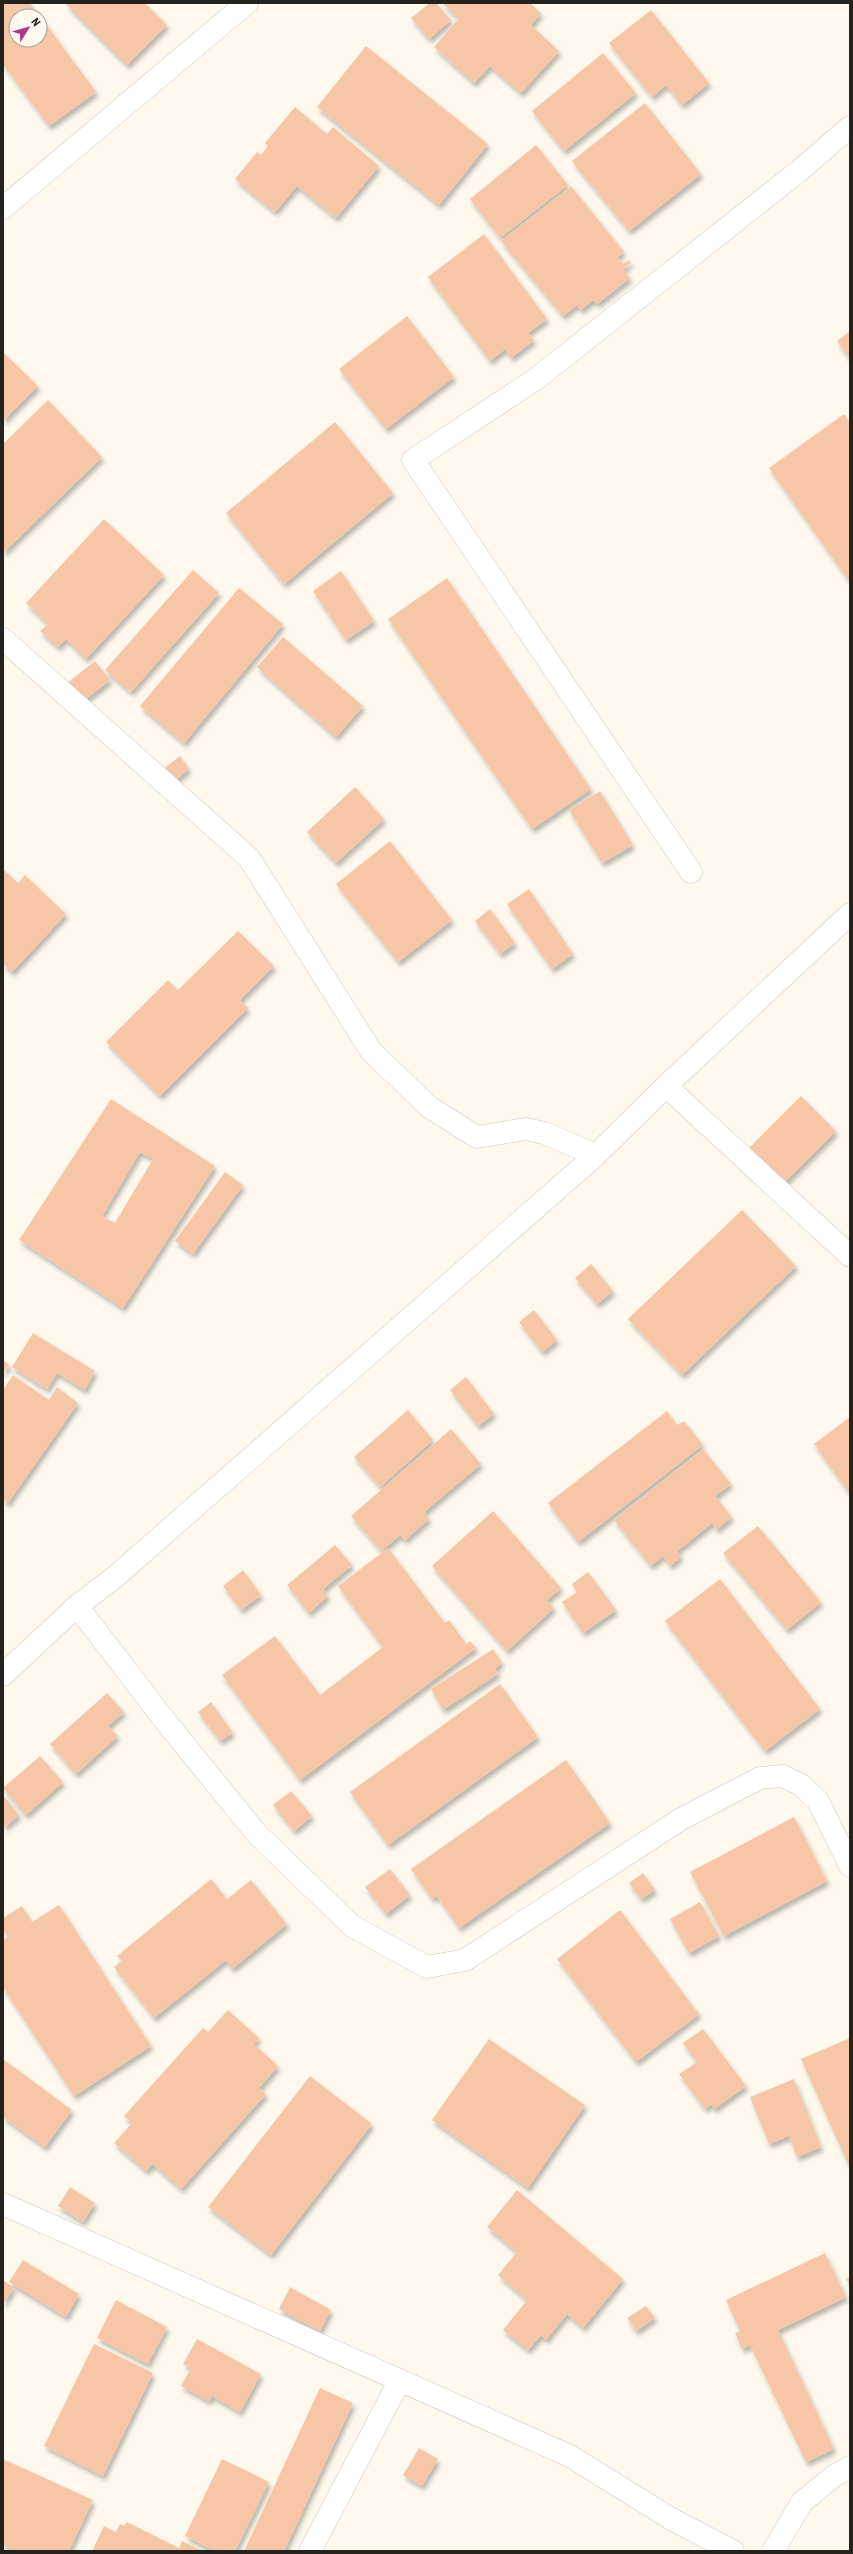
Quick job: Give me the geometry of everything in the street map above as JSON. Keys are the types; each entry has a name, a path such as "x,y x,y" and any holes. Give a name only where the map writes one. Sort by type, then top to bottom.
{"street":[{"path":"3,208 246,3"},
{"path":"690,872 412,460 536,379 799,171 850,127"},
{"path":"3,639 249,858 371,1051 429,1107 477,1137 526,1129 544,1133 596,1155"},
{"path":"3,1675 77,1606 115,1577 596,1155 666,1086 850,914"},
{"path":"666,1086 850,1256"},
{"path":"77,1606 166,1722 257,1834 352,1926 427,1967 464,1960 681,1819 760,1778 783,1776 801,1785 818,1801 850,1866"},
{"path":"3,2204 570,2456 673,2520 733,2551"},
{"path":"310,2551 400,2380"},
{"path":"773,2551 802,2502 834,2476 850,2467"}],"building":[{"path":"3,3 30,3 34,8 8,8 8,48 48,48 48,27 96,92 49,126 3,64"},
{"path":"65,3 145,3 167,25 127,65"},
{"path":"430,3 436,3 451,20 429,39 411,18"},
{"path":"442,3 530,3 541,13 531,25 559,51 521,93 490,66 474,83 434,47 459,18"},
{"path":"651,10 709,83 682,105 666,85 652,97 609,43"},
{"path":"366,46 488,144 439,205 317,107"},
{"path":"603,53 636,93 564,151 532,111"},
{"path":"645,103 701,174 629,231 572,161"},
{"path":"295,107 327,134 333,127 379,166 336,218 297,186 275,212 235,179 257,152 261,155 268,146 265,143"},
{"path":"536,145 568,185 500,238 470,199"},
{"path":"571,186 624,252 617,257 623,264 629,260 631,263 623,269 630,278 597,304 593,300 581,310 577,305 563,316 501,241"},
{"path":"484,234 547,319 528,333 534,340 511,358 505,349 490,361 428,277"},
{"path":"407,316 454,377 386,429 339,369"},
{"path":"850,331 850,359 837,341"},
{"path":"3,352 38,386 3,421"},
{"path":"48,400 102,457 3,553 3,444"},
{"path":"844,414 850,423 850,582 769,468"},
{"path":"335,422 393,493 284,584 226,513"},
{"path":"104,519 164,575 86,659 66,639 58,647 40,631 48,624 26,603"},
{"path":"193,570 219,593 131,692 105,670"},
{"path":"341,571 374,621 346,640 313,591"},
{"path":"447,578 591,789 532,829 388,619"},
{"path":"239,588 283,624 184,743 140,706"},
{"path":"283,637 363,706 336,737 257,667"},
{"path":"95,661 110,680 81,703 66,684"},
{"path":"180,756 189,769 172,783 162,770"},
{"path":"355,787 384,819 336,863 307,832"},
{"path":"600,791 633,845 602,863 569,810"},
{"path":"390,841 452,920 398,962 336,884"},
{"path":"3,869 18,883 25,875 66,914 12,972 3,964"},
{"path":"529,889 573,954 552,969 507,904"},
{"path":"490,909 515,943 500,954 475,921"},
{"path":"238,931 274,966 240,1000 248,1008 160,1096 106,1042 168,980 178,990"},
{"path":"801,1096 836,1131 780,1187 745,1152"},
{"path":"111,1099 215,1166 123,1308 19,1240","holes":["140,1152 153,1159 115,1223 102,1216"]},
{"path":"225,1172 243,1185 193,1254 175,1241"},
{"path":"742,1210 796,1266 682,1375 628,1319"},
{"path":"591,1264 613,1291 597,1304 575,1278"},
{"path":"534,1310 557,1340 542,1352 519,1322"},
{"path":"33,1333 95,1371 85,1390 57,1373 47,1389 12,1367"},
{"path":"3,1360 9,1365 3,1373"},
{"path":"13,1375 49,1400 57,1387 78,1403 8,1503 3,1500 3,1390"},
{"path":"466,1377 494,1414 478,1426 450,1390"},
{"path":"408,1410 433,1440 380,1487 354,1457"},
{"path":"667,1411 677,1425 684,1421 703,1445 578,1542 548,1503"},
{"path":"850,1417 850,1494 814,1444"},
{"path":"451,1429 481,1464 424,1512 429,1519 405,1540 400,1535 381,1551 351,1516"},
{"path":"703,1449 731,1484 715,1496 732,1517 716,1530 712,1523 677,1551 681,1557 670,1566 663,1556 651,1566 614,1520"},
{"path":"493,1511 561,1588 547,1600 554,1608 507,1651 432,1566"},
{"path":"758,1526 821,1602 787,1630 723,1553"},
{"path":"335,1545 352,1565 323,1589 328,1596 309,1613 287,1585"},
{"path":"388,1548 445,1623 449,1620 466,1644 470,1641 476,1648 300,1780 222,1675 275,1636 320,1695 383,1647 338,1586"},
{"path":"243,1570 261,1595 241,1610 223,1586"},
{"path":"588,1572 616,1610 583,1633 562,1602 577,1592 572,1584"},
{"path":"720,1579 820,1709 765,1751 665,1621"},
{"path":"493,1649 502,1663 495,1668 498,1674 443,1710 431,1689"},
{"path":"500,1684 538,1737 388,1845 350,1792"},
{"path":"107,1693 124,1712 108,1726 118,1736 76,1774 50,1744"},
{"path":"211,1702 233,1733 220,1741 198,1712"},
{"path":"40,1756 63,1782 26,1815 3,1788"},
{"path":"566,1760 610,1823 459,1928 437,1896 432,1899 411,1869"},
{"path":"291,1791 312,1816 294,1831 273,1805"},
{"path":"3,1795 19,1815 5,1827 3,1824"},
{"path":"794,1817 827,1881 724,1936 690,1872"},
{"path":"390,1869 410,1895 386,1914 365,1887"},
{"path":"643,1873 655,1890 641,1899 629,1883"},
{"path":"211,1879 227,1899 251,1880 287,1924 232,1969 226,1960 154,2018 114,1967 122,1961 117,1956"},
{"path":"700,1902 719,1936 689,1953 670,1919"},
{"path":"59,1905 151,2046 74,2096 3,1987 3,1940 8,1937 3,1929 3,1918 22,1906 32,1922"},
{"path":"620,1910 699,2014 636,2062 557,1959"},
{"path":"228,2010 259,2038 254,2044 278,2066 259,2088 266,2094 181,2189 153,2164 146,2171 114,2143 132,2123 124,2116 203,2028 208,2032"},
{"path":"703,2029 746,2086 714,2109 711,2104 705,2109 679,2074 697,2062 683,2043"},
{"path":"850,2038 850,2168 801,2059"},
{"path":"489,2039 585,2105 528,2188 432,2120"},
{"path":"3,2059 72,2110 45,2147 3,2117"},
{"path":"310,2076 372,2124 271,2255 208,2207"},
{"path":"794,2079 821,2147 797,2157 789,2136 769,2144 750,2097"},
{"path":"70,2187 95,2203 83,2222 58,2206"},
{"path":"517,2190 623,2279 583,2328 567,2314 546,2340 541,2335 528,2350 503,2330 527,2300 498,2275 517,2252 487,2227"},
{"path":"825,2253 846,2297 778,2330 834,2449 806,2462 750,2345 742,2349 735,2333 740,2331 726,2300"},
{"path":"23,2260 79,2294 66,2317 9,2282"},
{"path":"850,2277 850,2285 846,2279"},
{"path":"3,2280 14,2288 3,2304"},
{"path":"290,2287 331,2310 320,2331 279,2309"},
{"path":"116,2300 167,2327 148,2364 97,2338"},
{"path":"646,2306 655,2318 636,2331 627,2318"},
{"path":"197,2339 261,2374 240,2412 212,2396 209,2401 181,2386 191,2368 183,2364"},
{"path":"94,2344 153,2373 103,2476 44,2446"},
{"path":"320,2388 353,2403 284,2551 244,2551"},
{"path":"419,2448 438,2459 422,2486 403,2475"},
{"path":"3,2459 93,2500 69,2551 15,2551 3,2545"},
{"path":"222,2459 269,2482 235,2551 215,2551 185,2536"},
{"path":"127,2522 179,2548 182,2541 203,2551 92,2551 104,2526 116,2532 120,2524 124,2526"}]}
